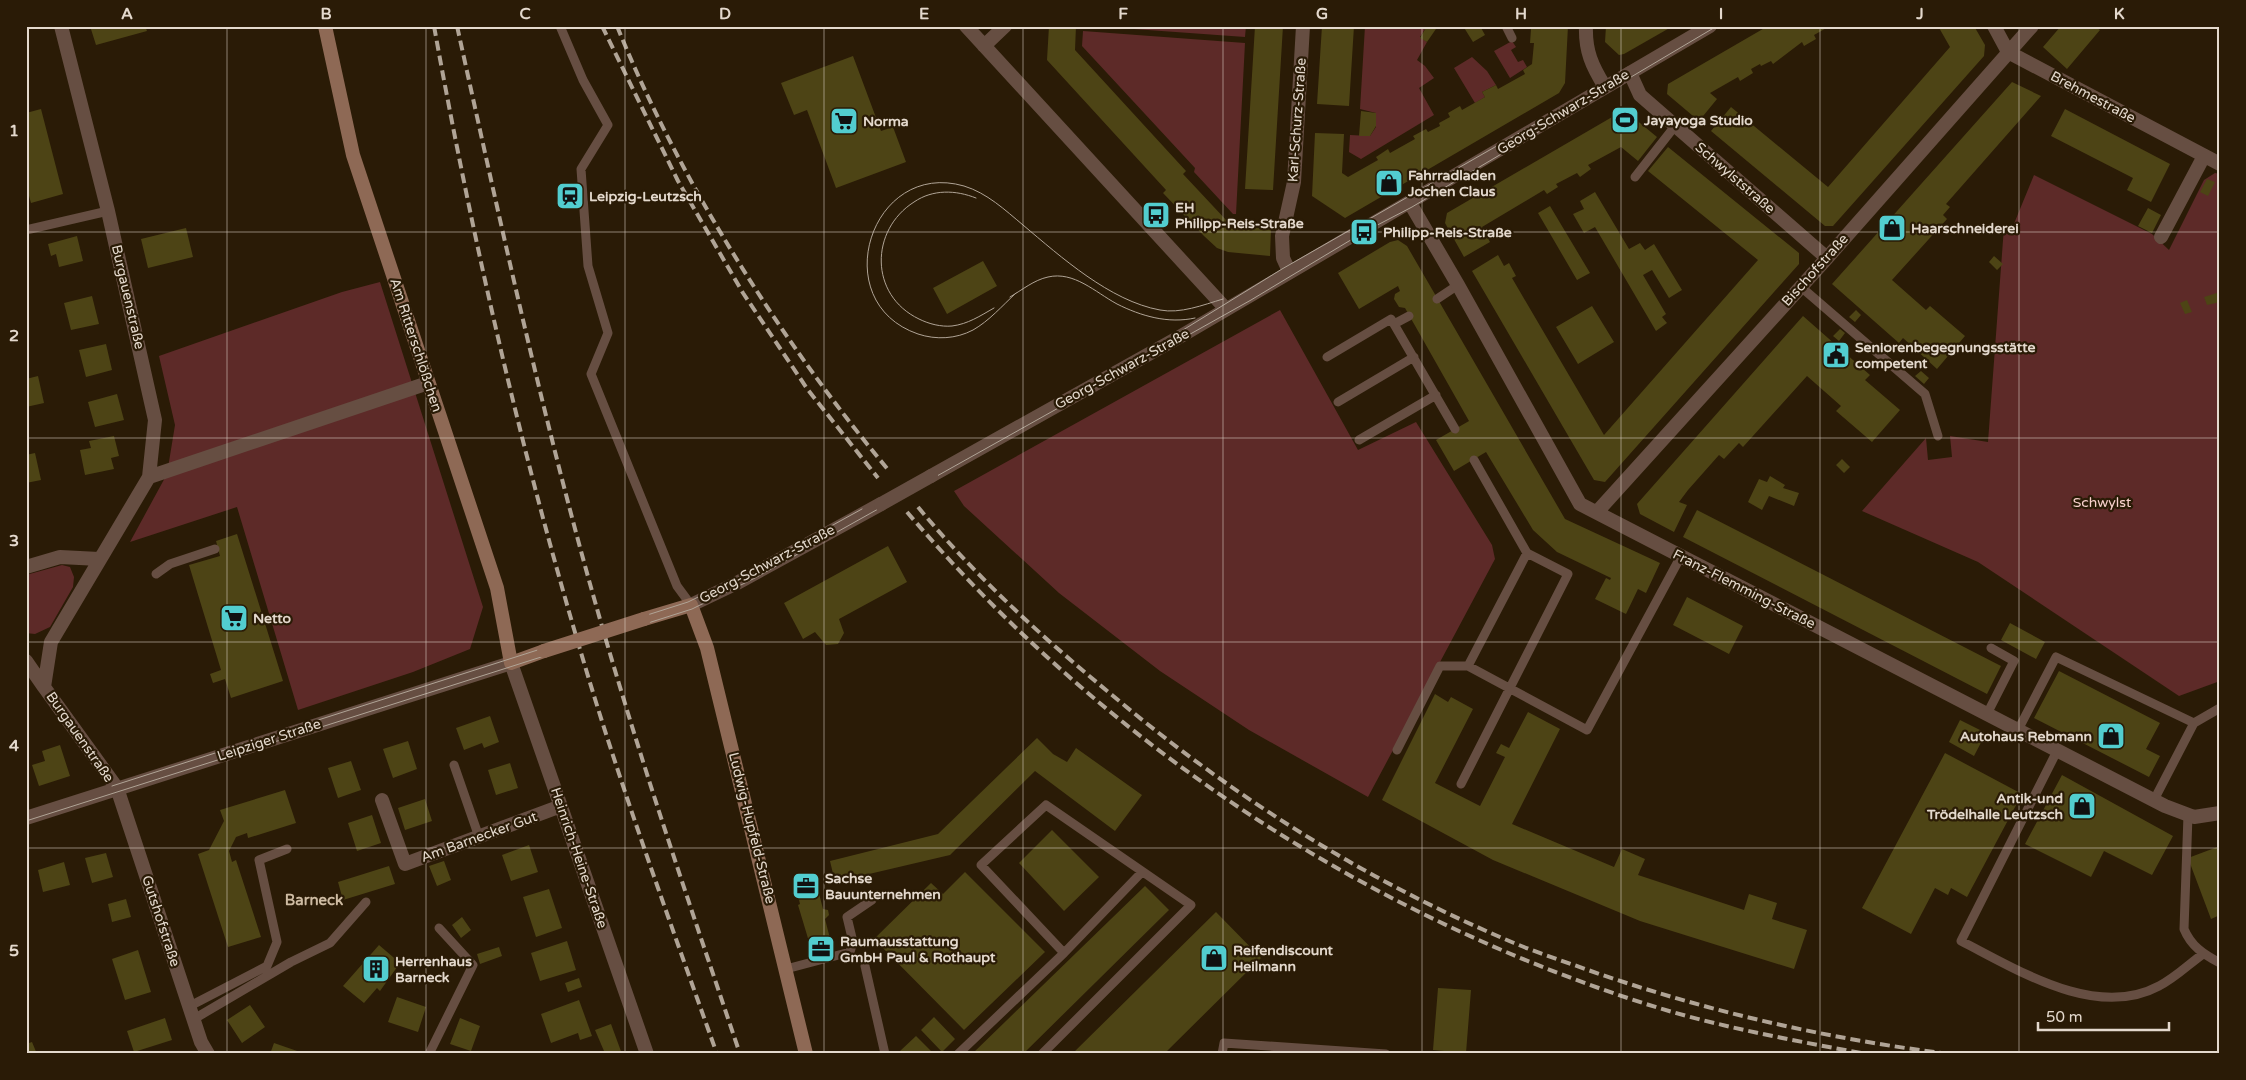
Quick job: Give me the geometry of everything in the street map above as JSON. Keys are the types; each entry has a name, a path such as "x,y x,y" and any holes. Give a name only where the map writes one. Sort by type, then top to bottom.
{"main road":[{"name":"Am Ritterschlößchen","path":"324,26 353,155 497,588 511,663"},
{"name":"Georg-Schwarz-Straße","path":"511,663 691,605"},
{"name":"Ludwig-Hupfeld-Straße","path":"691,605 707,648 806,1054"}],"street":[{"name":"Burgauenstraße","path":"44,686 52,642 99,559 149,477 155,420 108,211 61,26"},
{"path":"966,26 1226,309"},
{"path":"984,46 1005,26"},
{"name":"Karl-Schurz-Straße","path":"1290,271 1283,258 1282,236 1294,182 1303,26"},
{"path":"1586,26 1585,45 1591,64 1605,87"},
{"name":"Georg-Schwarz-Straße","path":"691,605 737,583 881,504 1226,309 1710,26"},
{"path":"1994,26 2008,52"},
{"name":"Bischofstraße","path":"1596,512 1827,258 2032,26"},
{"name":"Brehmestraße","path":"2008,52 2220,164"},
{"name":"Schwylststraße","path":"1630,73 1640,95 1827,258"},
{"path":"2161,236 2204,156"},
{"name":"Franz-Flemming-Straße","path":"1410,203 1580,504 2154,800 2194,817 2220,813"},
{"path":"149,477 428,383"},
{"path":"26,567 60,557 99,559"},
{"name":"Burgauenstraße","path":"26,661 117,788"},
{"name":"Leipziger Straße","path":"26,818 511,663"},
{"name":"Heinrich-Heine-Straße","path":"511,663 647,1054"},
{"name":"Gutshofstraße","path":"117,788 201,1042 208,1054"},
{"name":"Am Barnecker Gut","path":"382,800 405,864 561,806"}],"lane":[{"path":"560,26 583,80 608,125 581,169 588,266 608,333 591,374 677,586 691,605"},
{"path":"1506,26 1512,38"},
{"path":"1635,177 1675,126"},
{"path":"26,230 108,211"},
{"path":"1437,299 1458,285"},
{"path":"1801,286 1925,394 1938,436"},
{"path":"1394,324 1409,316"},
{"path":"1327,357 1391,319 1455,429"},
{"path":"1338,402 1414,357"},
{"path":"1359,440 1436,395"},
{"path":"1461,784 1568,574 1527,553 1474,460"},
{"path":"156,574 170,564 215,549"},
{"path":"1468,666 1527,553"},
{"path":"1397,750 1440,666 1468,666 1587,730 1681,556"},
{"path":"1987,714 2014,661 1991,648"},
{"path":"2018,730 2056,657 2194,723"},
{"path":"2154,800 2194,723 2220,708"},
{"path":"2058,750 1961,941 2043,983 2094,996 2121,998 2159,986 2203,954"},
{"path":"454,765 479,837"},
{"path":"1042,1054 1191,905 1046,805 981,865 1064,953"},
{"path":"2188,815 2184,929 2190,942 2203,954 2220,963"},
{"path":"192,1012 267,966 277,942 259,860 287,850"},
{"path":"958,1054 1064,953 1142,872"},
{"path":"786,969 850,952 853,942 847,917 872,900"},
{"path":"192,1012 330,943 366,902"},
{"path":"428,1054 473,965 439,928"},
{"path":"865,966 885,1054"},
{"path":"1222,1054 1224,1043 1386,1054"}],"green space":[{"path":"1092,26 1246,26 1245,37"},
{"path":"1365,26 1427,26 1420,37 1427,42 1417,60 1425,66 1434,78 1419,88 1434,115 1361,159 1349,152 1350,135 1370,136 1376,127 1376,113 1360,109"},
{"path":"1083,31 1245,43 1236,214 1233,214 1194,172 1195,168 1082,46"},
{"path":"1512,41 1516,47 1511,50 1518,62 1523,60 1527,67 1510,78 1494,51"},
{"path":"1472,57 1487,71 1496,85 1482,92 1485,97 1475,103 1454,68"},
{"name":"Schwylst","path":"2215,173 2220,174 2220,681 2179,696 1978,562 1862,511 1926,438 1928,460 1952,457 1950,436 1988,442 2004,227 2011,231 2034,175 2152,234 2169,250 2204,180"},
{"path":"380,282 483,607 470,649 413,672 298,710 237,507 130,542 167,474 175,425 159,356 342,292"},
{"path":"1280,310 1358,450 1416,422 1492,545 1495,559 1368,797 1249,730 1160,671 1059,593 964,506 954,491"},
{"path":"62,565 70,567 74,577 73,587 50,627 35,634 26,633 26,575"}],"building":[{"path":"90,26 145,26 147,31 96,45"},
{"path":"1049,26 1076,26 1075,50 1186,171 1183,174 1227,221 1237,226 1271,229 1270,256 1228,252 1217,248 1204,236 1163,193 1166,190 1047,60"},
{"path":"1255,26 1283,26 1273,190 1245,189"},
{"path":"1322,26 1354,26 1349,106 1317,104"},
{"path":"1427,26 1438,26 1427,42 1420,38"},
{"path":"1463,26 1480,26 1485,35 1473,42"},
{"path":"1535,26 1568,26 1565,83 1559,93 1345,218 1312,196 1315,133 1344,134 1342,173 1348,177 1378,160 1376,157 1388,149 1390,153 1415,139 1413,136 1426,129 1428,132 1440,126 1439,123 1450,117 1448,113 1460,106 1462,110 1485,97 1482,92 1496,85 1498,89 1525,74 1523,70 1532,64 1534,43 1530,43 1531,29 1534,29"},
{"path":"1606,26 1673,26 1619,55 1605,42"},
{"path":"1768,26 1830,26 1814,35 1816,39 1804,46 1802,42 1773,64 1771,61 1761,66 1760,64 1751,69 1753,73 1740,81 1738,77 1710,93 1717,99 1699,121 1667,94 1668,84"},
{"path":"1938,26 1974,26 1985,45 1984,56 1833,226 1825,226 1711,131 1731,107 1828,187 1950,47"},
{"path":"2061,26 2099,26 2097,28 2100,30 2067,69 2043,47"},
{"name":"Norma","path":"853,56 881,131 893,127 906,162 836,188 807,110 794,115 781,83"},
{"path":"2012,82 2041,96 1946,204 1950,207 1943,215 1947,219 1892,280 1926,310 1930,306 1965,336 1937,369 1903,338 1899,343 1832,284"},
{"path":"41,109 63,194 31,203 26,185 26,113"},
{"path":"2065,109 2170,164 2151,202 2127,190 2133,178 2051,136"},
{"path":"1361,111 1376,113 1376,126 1370,136 1359,136"},
{"path":"1619,113 1629,114 1657,137 1638,161 1621,147 1588,165 1591,169 1580,177 1577,173 1556,184 1558,187 1547,194 1544,190 1482,227 1490,242 1464,257 1445,223 1447,213"},
{"path":"1668,147 1799,253 1799,264 1605,482 1594,480 1472,271 1498,255 1504,266 1509,263 1516,276 1512,278 1604,435 1758,260 1648,171"},
{"path":"2207,179 2215,182 2208,196 2200,192"},
{"path":"1595,192 1629,249 1640,243 1645,250 1654,244 1682,290 1669,298 1652,270 1643,275 1666,314 1662,317 1667,323 1656,331 1595,227 1584,233 1573,214 1584,209 1580,201"},
{"path":"1550,206 1590,273 1577,280 1538,213"},
{"path":"2148,208 2161,215 2152,233 2138,226"},
{"path":"186,228 193,257 148,268 141,239"},
{"path":"77,236 83,261 59,267 56,254 51,256 48,244"},
{"path":"1398,240 1407,246 1565,519 1660,563 1646,593 1638,589 1626,614 1595,599 1606,578 1610,580 1611,578 1557,552 1533,530 1486,452 1454,471 1436,440 1469,421 1405,308 1399,307 1394,299 1395,294 1400,291 1398,286 1359,309 1338,273 1390,242"},
{"path":"1994,256 2003,264 1997,270 1989,262"},
{"path":"983,261 997,286 947,314 933,288"},
{"path":"2220,292 2220,302 2207,305 2204,297"},
{"path":"92,296 99,324 71,330 64,303"},
{"path":"2187,300 2192,312 2185,314 2180,303"},
{"path":"1592,306 1614,342 1578,364 1556,327"},
{"path":"1856,310 1861,315 1855,322 1849,317"},
{"path":"1803,316 1870,375 1865,380 1900,410 1872,442 1836,411 1841,406 1807,376 1743,447 1739,443 1724,459 1719,455 1688,490 1679,502 1687,505 1674,532 1640,514 1637,504"},
{"path":"1840,329 1845,333 1839,341 1833,336"},
{"path":"106,344 112,370 86,377 79,350"},
{"path":"1921,371 1929,378 1924,384 1915,376"},
{"path":"38,376 44,403 26,407 26,379"},
{"path":"117,394 124,420 95,427 88,402"},
{"path":"114,436 119,456 111,458 114,469 85,475 80,450 91,448 89,441"},
{"path":"35,453 41,480 26,483 26,455"},
{"path":"1842,459 1850,467 1844,473 1836,465"},
{"path":"1770,476 1785,485 1783,488 1799,493 1794,506 1769,496 1762,510 1748,502 1759,479 1767,482"},
{"path":"1697,510 2001,666 1987,694 1683,537"},
{"name":"Netto","path":"237,534 283,681 231,698 225,679 213,683 210,674 221,670 189,565 220,556 216,541"},
{"path":"888,546 907,582 839,619 844,633 838,644 826,645 815,632 803,639 784,603"},
{"path":"1687,597 1743,626 1729,654 1673,625"},
{"path":"2010,623 2045,642 2036,659 2001,640"},
{"name":"Autohaus Rebmann","path":"2059,671 2160,723 2146,749 2160,756 2149,777 2034,718"},
{"path":"1435,694 1448,702 1451,697 1473,709 1435,783 1480,806 1505,757 1496,753 1501,744 1509,748 1528,712 1560,729 1512,824 1614,867 1622,849 1645,859 1638,875 1744,910 1749,894 1777,903 1772,919 1807,930 1794,969 1640,921 1493,860 1382,800"},
{"path":"490,716 499,742 484,748 482,743 464,750 456,728"},
{"path":"1960,720 1986,733 1974,756 1949,742"},
{"path":"1037,738 1053,754 1067,762 1076,748 1142,795 1115,831 1035,771 950,855 835,882 830,861 938,834"},
{"path":"408,741 417,769 393,778 383,749"},
{"path":"60,745 70,776 39,786 32,765 45,761 42,751"},
{"path":"1945,753 2022,794 1967,897 1951,888 1948,895 1935,888 1911,934 1862,908"},
{"path":"351,761 361,790 338,798 328,768"},
{"path":"510,763 518,788 496,795 488,770"},
{"name":"Antik-und Trödelhalle Leutzsch","path":"2062,775 2173,836 2152,875 2104,851 2091,877 2025,844"},
{"path":"285,790 296,823 248,838 247,833 236,837 229,851 232,862 236,860 261,937 228,947 198,854 209,850 224,821 220,810"},
{"path":"425,799 432,821 405,830 398,808"},
{"path":"372,815 381,843 357,851 348,823"},
{"path":"1052,830 1099,877 1064,911 1019,863"},
{"path":"529,845 538,872 511,881 502,855"},
{"path":"2220,846 2220,915 2211,919 2188,858"},
{"path":"106,853 113,877 92,883 85,858"},
{"path":"444,861 451,880 437,886 429,866"},
{"path":"64,862 70,885 43,892 38,870"},
{"path":"389,866 395,884 343,900 338,882"},
{"path":"965,872 1045,952 964,1030 874,939 931,883 943,894"},
{"path":"815,878 823,909 828,910 829,915 825,919 833,950 813,955 798,905 800,904 795,883"},
{"path":"1145,886 1169,910 1023,1054 972,1054"},
{"path":"549,889 562,928 536,937 523,897"},
{"path":"126,899 131,917 112,922 108,904"},
{"path":"1216,912 1261,958 1164,1054 1072,1054"},
{"path":"462,917 471,930 461,938 452,925"},
{"path":"567,941 576,970 540,981 531,953"},
{"name":"Herrenhaus Barneck","path":"379,945 400,963 380,991 377,988 364,1003 343,986"},
{"path":"499,947 502,956 480,964 477,954"},
{"path":"138,950 151,992 125,1000 112,959"},
{"path":"579,978 582,987 568,992 565,983"},
{"path":"1438,988 1471,990 1466,1053 1433,1050"},
{"path":"397,997 426,1007 418,1032 388,1022"},
{"path":"579,1000 592,1036 580,1040 578,1033 551,1043 541,1014"},
{"path":"250,1005 265,1027 242,1043 227,1020"},
{"path":"934,1017 955,1039 942,1052 921,1030"},
{"path":"165,1018 172,1040 134,1052 127,1031"},
{"path":"460,1018 480,1026 471,1051 450,1044"},
{"path":"611,1024 622,1054 598,1054 604,1051 595,1030"},
{"path":"916,1036 934,1054 900,1054 899,1052"},
{"path":"32,1042 37,1054 26,1054 26,1044"},
{"path":"274,1043 300,1052 299,1054 270,1054"}],"tram line":[{"path":"26,821 692,609 755,578 1251,300 1717,26"},
{"path":"1170,338 1282,269 1563,108"},
{"path":"1016,293 984,322 966,333 946,338 918,334 889,317 873,294 867,266 871,238 884,213 904,193 932,183 964,186 995,202 1087,276 1105,288 1141,305 1160,310 1175,311 1223,299"},
{"path":"976,198 961,193 945,192 929,195 914,202 900,214 889,229 883,245 881,262 884,279 891,295 903,308 919,319 931,324 944,326 958,325 994,308"},
{"path":"1010,297 1038,280 1048,277 1067,277 1084,284 1117,304 1145,315 1175,320 1195,318"},
{"path":"290,729 688,602 735,579 862,509"},
{"path":"112,786 259,739"}],"railway":[{"path":"434,26 485,280 504,365 547,533 609,744 717,1054"},
{"path":"457,26 532,358 596,605 649,779 740,1054"},
{"path":"602,26 678,181 743,293 808,390 878,478"},
{"path":"617,26 642,85 671,143 737,259 811,370 890,472"},
{"path":"918,507 986,582 1035,629 1158,732 1254,802 1355,865 1407,893 1523,947 1632,985 1722,1011 1812,1032 1950,1054"},
{"path":"907,512 983,595 1065,673 1151,744 1242,810 1338,869 1437,921 1540,966 1646,1004 1728,1026 1866,1054"}],"place":[{"name":"Jayayoga Studio","path":"1625,120"},
{"name":"Norma","path":"844,121"},
{"name":"Fahrradladen Jochen Claus","path":"1389,183"},
{"name":"Leipzig-Leutzsch","path":"570,196"},
{"name":"EH Philipp-Reis-Straße","path":"1156,215"},
{"name":"Haarschneiderei","path":"1892,228"},
{"name":"Philipp-Reis-Straße","path":"1364,232"},
{"name":"Seniorenbegegnungsstätte competent","path":"1836,355"},
{"name":"Netto","path":"234,618"},
{"name":"Autohaus Rebmann","path":"2111,736"},
{"name":"Antik-und Trödelhalle Leutzsch","path":"2082,806"},
{"name":"Sachse Bauunternehmen","path":"806,886"},
{"name":"Raumausstattung GmbH Paul & Rothaupt","path":"821,949"},
{"name":"Reifendiscount Heilmann","path":"1214,958"},
{"name":"Herrenhaus Barneck","path":"376,969"}],"district":[{"name":"Barneck","path":"314,900"}]}
